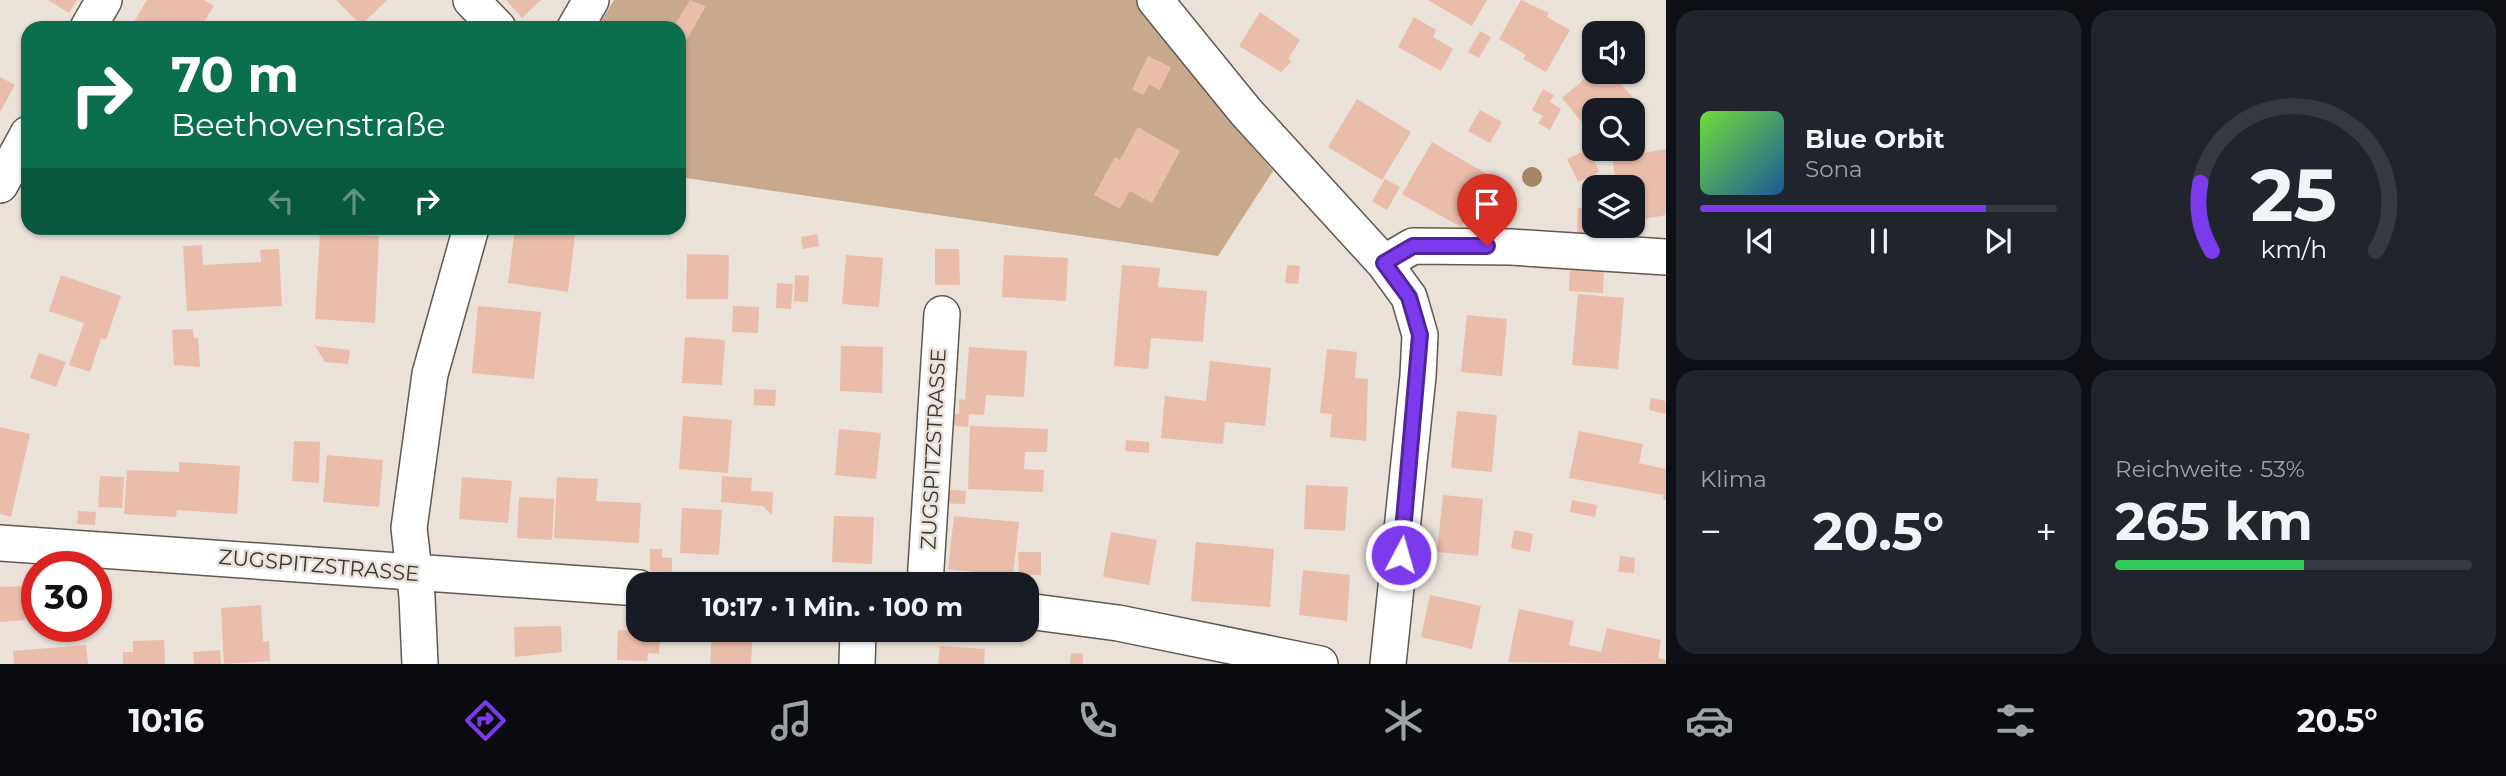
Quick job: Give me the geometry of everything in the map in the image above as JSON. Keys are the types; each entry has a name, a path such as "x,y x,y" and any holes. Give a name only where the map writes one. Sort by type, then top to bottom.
{"street":[{"path":"92,21 104,0"},
{"path":"471,0 491,21"},
{"path":"579,21 591,0"},
{"path":"1156,0 1246,112 1384,263 1409,297 1420,335 1388,664"},
{"path":"0,185 21,147"},
{"path":"420,664 415,573 409,528 430,374 469,235"},
{"path":"1384,263 1413,246 1558,250 1666,257"},
{"name":"ZUGSPITZSTRASSE","path":"926,572 942,314"},
{"name":"ZUGSPITZSTRASSE","path":"0,543 626,587"},
{"path":"1039,612 1094,618 1320,664"},
{"path":"857,664 858,642"}],"shaded area":[{"path":"614,0 1141,0 1273,171 1218,256 686,178 686,21 601,21"}],"building":[{"path":"48,0 77,0 69,13"},
{"path":"147,0 204,0 214,6 204,21 134,21"},
{"path":"336,0 387,0 365,21 357,21"},
{"path":"506,0 541,0 522,18"},
{"path":"690,0 706,6 686,41 686,21 677,21"},
{"path":"1428,0 1487,0 1472,26"},
{"path":"1521,0 1549,13 1547,17 1570,30 1546,72 1523,59 1526,55 1499,39"},
{"path":"1260,12 1300,40 1288,59 1292,61 1281,72 1239,46"},
{"path":"1414,17 1436,30 1433,37 1453,49 1441,71 1398,47"},
{"path":"1480,31 1491,37 1479,58 1468,52"},
{"path":"1148,56 1171,67 1160,90 1149,85 1143,95 1132,89"},
{"path":"0,77 15,85 0,112"},
{"path":"1582,81 1582,84 1621,84 1633,98 1582,98 1582,122 1562,98"},
{"path":"1543,89 1554,95 1550,102 1561,109 1550,130 1538,123 1543,116 1532,110"},
{"path":"1357,99 1411,132 1382,180 1328,147"},
{"path":"1480,110 1502,122 1490,143 1468,131"},
{"path":"1138,127 1180,151 1152,203 1130,191 1120,209 1094,195 1115,157 1120,160"},
{"path":"1432,142 1490,176 1461,227 1402,194"},
{"path":"1666,149 1666,215 1645,219 1645,175 1615,175 1613,161 1645,161 1645,152"},
{"path":"1582,152 1582,161 1594,161 1599,172 1582,175 1582,180 1578,182 1567,159"},
{"path":"1385,179 1400,187 1387,210 1372,201"},
{"path":"1578,208 1582,208 1582,233 1577,233"},
{"path":"817,234 819,246 803,249 801,237"},
{"path":"320,235 379,236 375,323 315,319"},
{"path":"514,235 575,235 568,292 508,283"},
{"path":"202,245 203,265 261,262 260,250 279,249 282,306 187,311 183,246"},
{"path":"935,249 959,249 960,285 935,285"},
{"path":"687,254 729,255 728,299 686,299"},
{"path":"846,255 883,258 879,307 842,304"},
{"path":"1004,255 1068,258 1066,301 1002,297"},
{"path":"1122,265 1160,268 1158,287 1207,291 1203,342 1151,338 1148,369 1114,366"},
{"path":"1287,265 1300,266 1298,284 1285,283"},
{"path":"1570,266 1604,268 1603,293 1569,291"},
{"path":"61,275 121,296 106,340 101,338 90,372 69,365 84,323 49,311"},
{"path":"795,275 809,276 808,302 794,301"},
{"path":"777,283 793,284 791,309 776,308"},
{"path":"1578,294 1624,298 1618,369 1572,365"},
{"path":"478,306 541,312 534,379 472,373"},
{"path":"733,306 759,307 758,333 732,332"},
{"path":"1467,315 1507,319 1502,376 1461,372"},
{"path":"193,329 194,338 198,338 200,367 174,365 172,330"},
{"path":"685,337 725,340 722,385 682,383"},
{"path":"315,346 350,350 348,364 325,362"},
{"path":"841,346 883,347 882,393 840,391"},
{"path":"969,347 1027,351 1024,397 986,395 984,415 969,414 968,427 948,425 949,413 959,414 959,399 965,400"},
{"path":"1327,349 1357,352 1355,378 1368,379 1366,441 1330,437 1332,414 1320,413"},
{"path":"39,353 66,362 56,387 30,378"},
{"path":"1210,361 1271,368 1265,426 1225,422 1223,444 1161,438 1165,396 1206,401"},
{"path":"754,389 776,390 775,406 754,405"},
{"path":"1651,398 1666,401 1666,414 1649,410"},
{"path":"1457,411 1497,415 1492,472 1451,468"},
{"path":"683,416 732,420 728,473 679,469"},
{"path":"970,426 1048,429 1047,452 1025,452 1024,469 1044,470 1043,492 968,489"},
{"path":"0,427 30,434 11,517 0,514"},
{"path":"839,429 881,433 876,479 835,475"},
{"path":"1579,431 1643,444 1639,463 1666,469 1666,500 1663,500 1664,495 1569,478"},
{"path":"1126,440 1149,442 1149,453 1125,451"},
{"path":"294,441 320,442 319,483 292,481"},
{"path":"327,455 383,460 379,507 323,502"},
{"path":"179,462 240,466 237,514 177,510 176,517 124,514 127,470 179,472"},
{"path":"100,476 124,477 122,508 98,507"},
{"path":"722,476 752,478 751,491 773,492 772,515 763,506 721,502"},
{"path":"462,477 512,481 508,523 459,519"},
{"path":"557,477 598,479 596,501 641,503 639,543 554,538"},
{"path":"1306,485 1348,487 1345,531 1304,529"},
{"path":"939,489 966,491 965,504 939,503"},
{"path":"1443,495 1483,499 1478,556 1437,552"},
{"path":"519,497 554,499 552,540 517,538"},
{"path":"1572,500 1597,505 1595,517 1570,512"},
{"path":"682,508 722,510 719,555 680,553"},
{"path":"78,511 96,512 95,525 77,524"},
{"path":"834,516 874,517 872,564 832,562"},
{"path":"954,516 1019,522 1013,572 948,569"},
{"path":"1514,530 1533,534 1530,552 1511,548"},
{"path":"1111,532 1157,540 1149,585 1103,577"},
{"path":"1196,542 1274,549 1270,607 1191,601"},
{"path":"650,549 662,549 662,557 672,558 672,572 650,571"},
{"path":"1018,552 1041,552 1041,575 1039,572 1019,572"},
{"path":"1620,556 1635,558 1634,573 1618,572"},
{"path":"1303,570 1350,575 1347,621 1299,615"},
{"path":"21,586 21,620 0,622 0,587"},
{"path":"1430,595 1481,606 1472,649 1421,637"},
{"path":"261,605 263,642 269,641 270,661 224,664 221,608"},
{"path":"1519,609 1574,621 1569,645 1601,652 1607,628 1661,640 1658,658 1666,660 1666,664 1508,662"},
{"path":"561,626 562,652 515,657 514,627"},
{"path":"618,630 626,630 626,642 660,642 659,654 648,653 647,661 617,660"},
{"path":"164,640 165,664 123,664 123,652 133,652 133,641"},
{"path":"711,642 752,642 751,664 710,664"},
{"path":"86,645 88,664 14,664 13,651"},
{"path":"940,646 985,649 984,664 938,664"},
{"path":"220,650 221,664 194,664 193,652"},
{"path":"1071,653 1083,654 1083,664 1070,664"}],"route":[{"path":"1401,555 1420,335 1409,297 1384,263 1398,252 1413,246 1487,246"}]}
